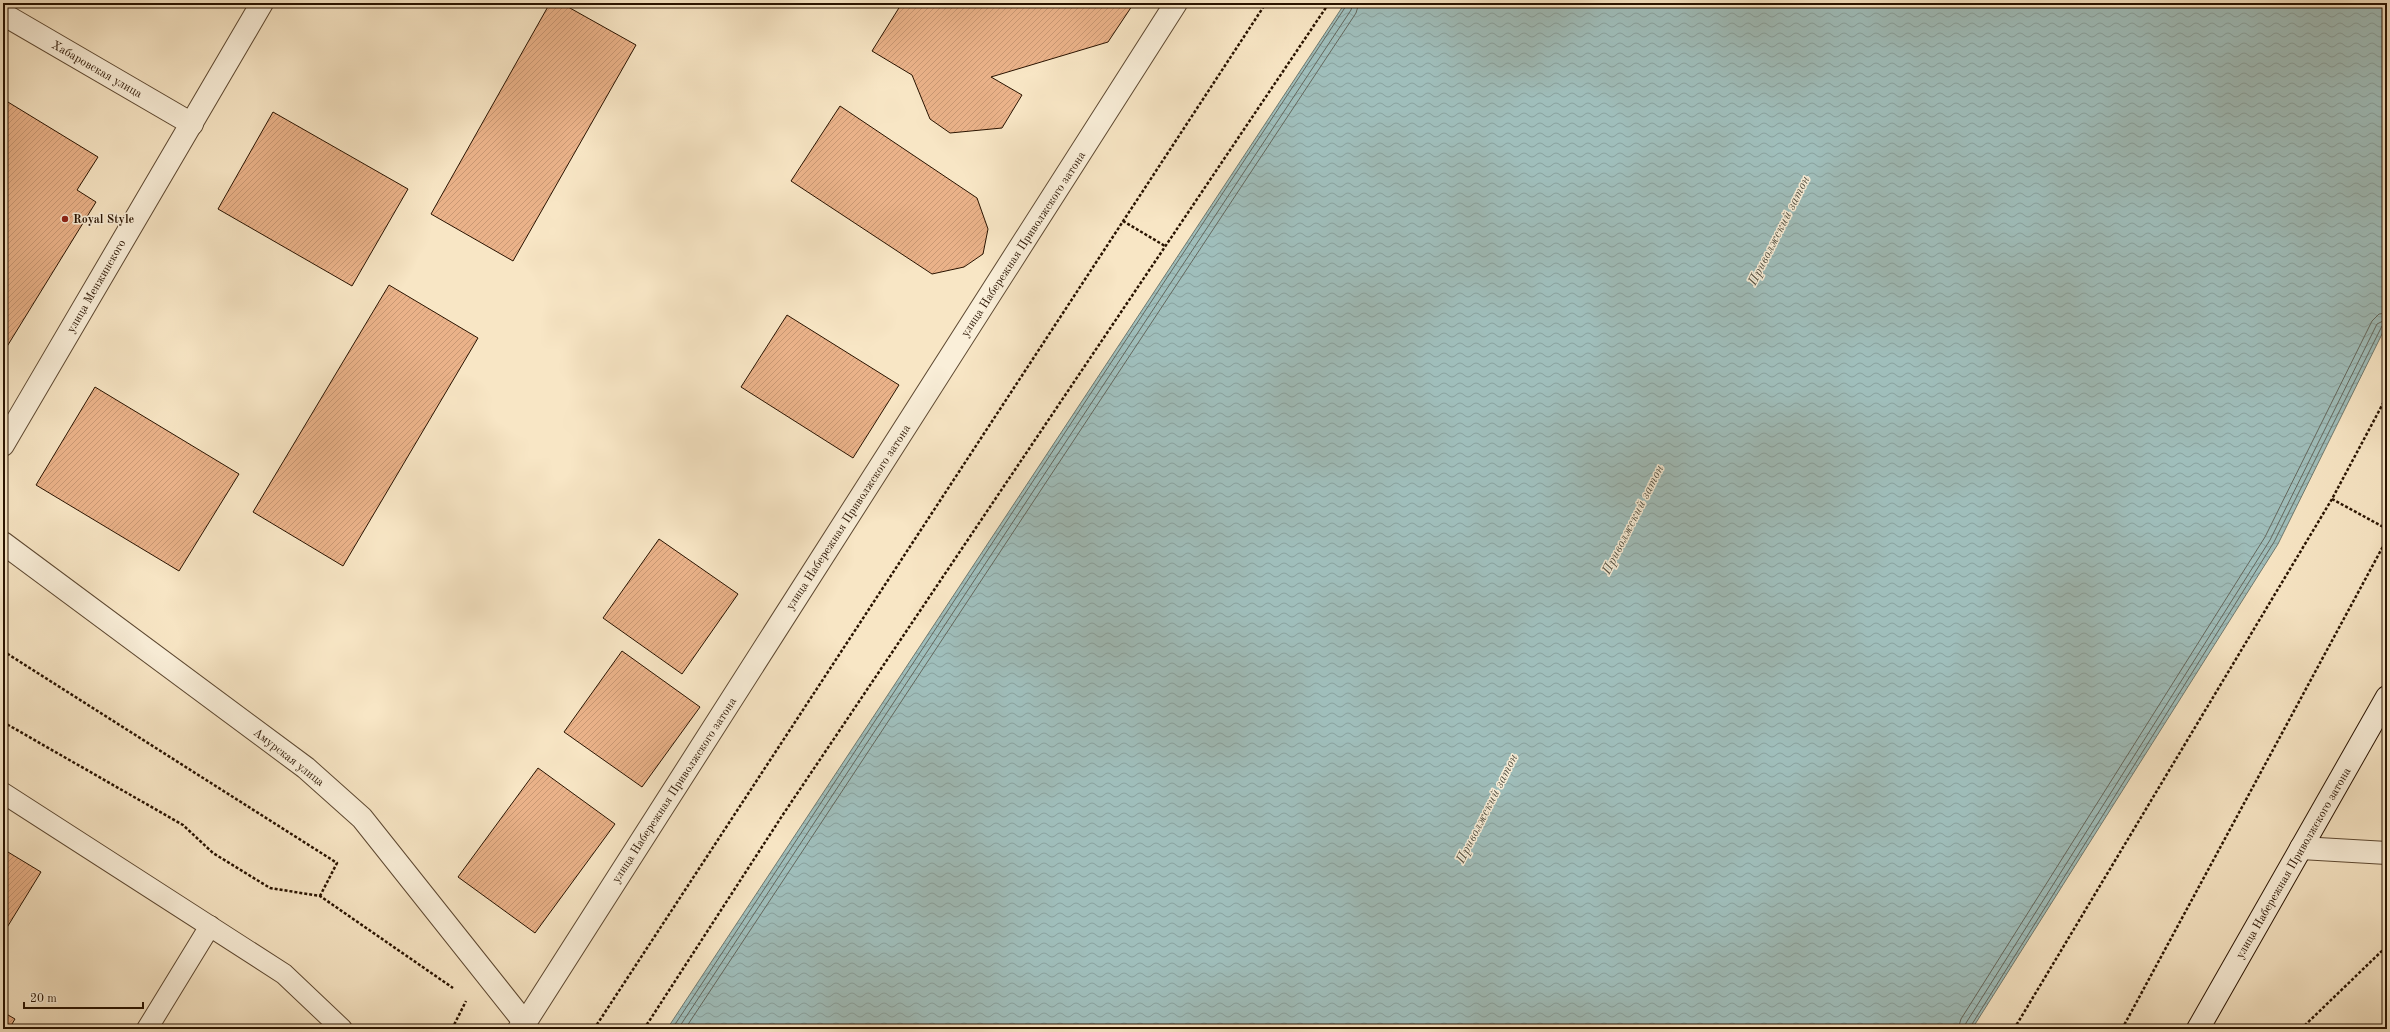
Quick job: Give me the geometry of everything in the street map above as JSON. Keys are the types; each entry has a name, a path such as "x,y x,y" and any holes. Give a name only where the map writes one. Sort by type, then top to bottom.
{"street":[{"name":"улица Менжинского","path":"3,445 262,3"},
{"name":"улица Набережная Приволжского затона","path":"522,1026 1176,3"},
{"name":"Хабаровская улица","path":"3,14 192,124"},
{"name":"Амурская улица","path":"3,544 306,768 362,818 522,1026"},
{"name":"улица Набережная Приволжского затона","path":"2198,1029 2387,697"},
{"path":"2301,848 2387,853"}],"lane":[{"path":"3,793 284,974 342,1029"},
{"path":"147,1029 210,926"}],"path":[{"path":"594,1029 1266,3"},
{"path":"644,1029 782,816 1329,3"},
{"path":"1123,221 1166,246"},
{"path":"2014,1029 2332,499 2387,396"},
{"path":"2332,499 2387,530"},
{"path":"2122,1029 2387,539"},
{"path":"3,651 337,863 320,896"},
{"path":"3,722 183,825 213,853 270,888 320,896 455,989"},
{"path":"2301,1029 2387,946"},
{"path":"452,1029 468,998"}],"water":[{"name":"Приволжский затон","path":"1345,3 2387,3 2387,324 2278,544 1972,1029 667,1029"}],"building":[{"path":"550,3 561,3 636,45 513,261 431,214"},
{"path":"902,3 1134,3 1108,42 991,77 1022,95 1002,128 950,133 930,119 912,75 872,51"},
{"path":"3,99 98,157 77,190 96,202 3,353"},
{"path":"840,106 977,198 988,229 983,254 964,267 932,274 791,181"},
{"path":"273,112 408,189 352,286 218,209"},
{"path":"389,285 478,338 343,566 253,512"},
{"path":"787,315 899,385 853,458 741,387"},
{"path":"95,387 239,474 179,571 36,485"},
{"path":"659,539 738,594 682,674 603,618"},
{"path":"622,651 700,707 642,787 564,732"},
{"path":"538,768 615,824 535,933 458,877"},
{"path":"3,849 41,872 3,934"},
{"path":"3,1012 15,1019 9,1029 3,1029"}],"place":[{"name":"Royal Style","path":"65,219"}]}
